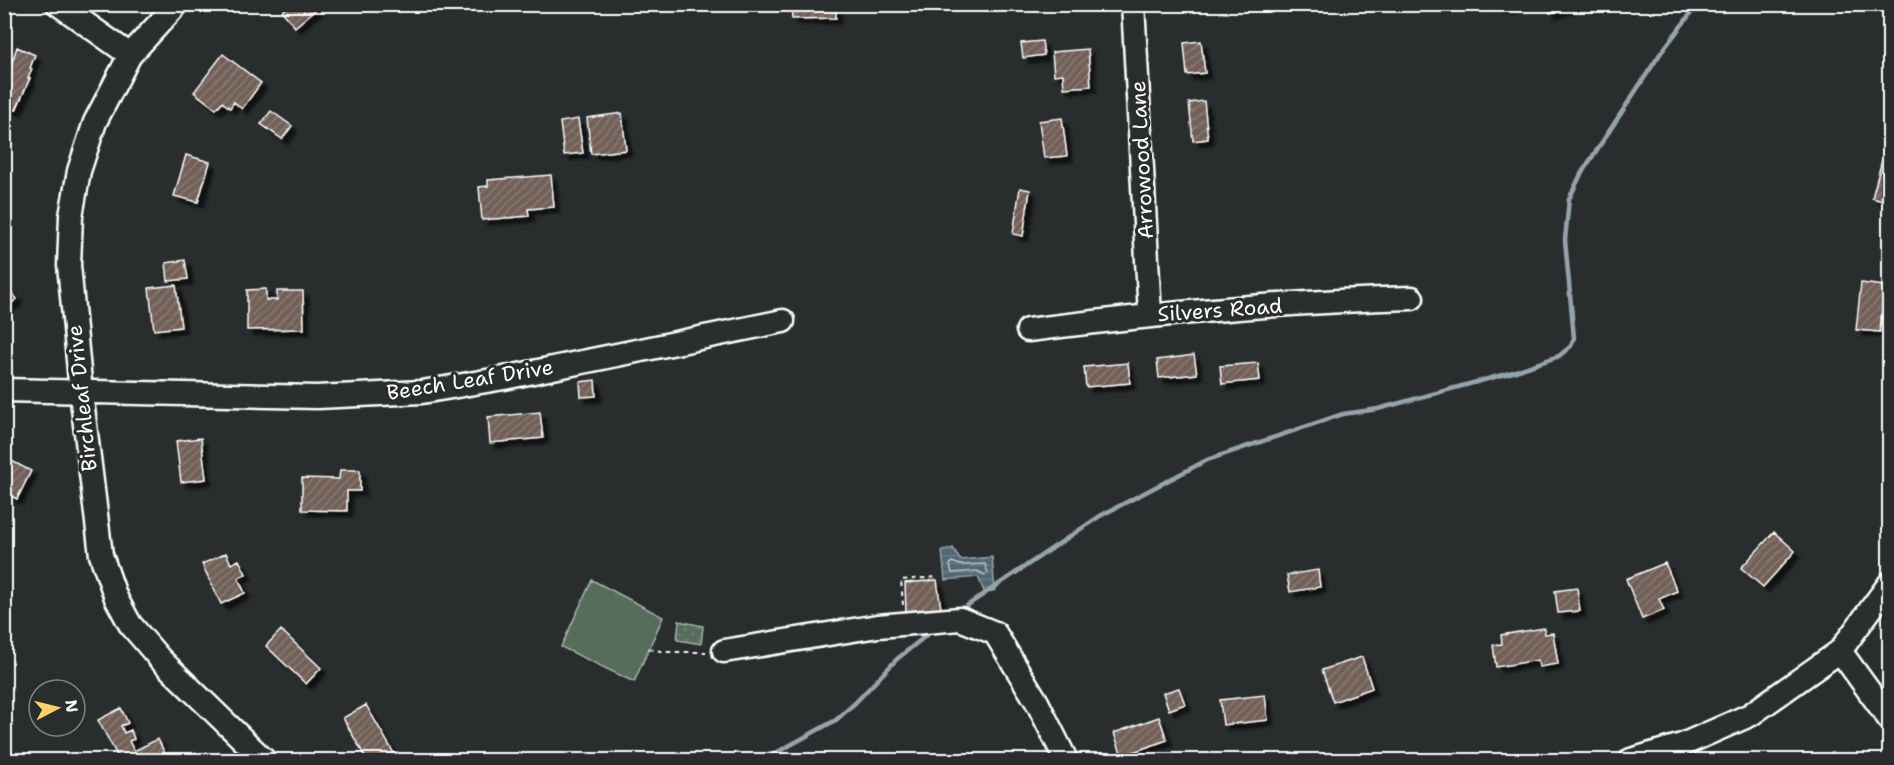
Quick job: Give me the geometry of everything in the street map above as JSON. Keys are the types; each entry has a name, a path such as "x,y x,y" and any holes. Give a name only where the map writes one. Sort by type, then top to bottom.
{"street":[{"path":"58,4 130,55"},
{"name":"Birchleaf Drive","path":"177,4 130,55 95,122 85,149 74,195 69,266 81,392 101,555 116,598 130,624 160,659 264,760"},
{"name":"Arrowood Lane","path":"1133,4 1150,315"},
{"name":"Silvers Road","path":"1028,330 1150,315 1413,298"},
{"name":"Beech Leaf Drive","path":"4,390 317,397 422,392 504,378 783,321"},
{"path":"1631,760 1682,745 1750,715 1839,651 1890,583"},
{"path":"724,651 878,626 960,619 995,633 1037,702 1066,760"},
{"path":"1839,651 1890,720"}],"path":[{"path":"903,608 901,580 937,577"},
{"path":"649,649 666,652 724,651"}],"green space":[{"path":"592,580 663,617 634,682 561,647"},
{"path":"679,621 703,626 701,644 677,640"}],"water":[{"path":"953,548 960,560 992,557 995,590 985,594 978,577 945,580 942,551"}],"building":[{"path":"289,4 322,4 295,27 282,11"},
{"path":"791,4 836,4 836,18 792,19"},
{"path":"1489,4 1509,4 1508,9"},
{"path":"1548,4 1567,4 1568,8 1550,13"},
{"path":"1042,41 1044,55 1023,58 1021,43"},
{"path":"1201,41 1205,73 1187,75 1184,43"},
{"path":"17,47 35,55 30,68 32,69 28,78 30,78 16,110 4,107 4,69 9,71"},
{"path":"1088,49 1091,86 1064,88 1063,74 1054,75 1052,52"},
{"path":"223,54 261,83 242,109 234,102 230,108 222,102 216,109 194,92"},
{"path":"1204,101 1208,139 1193,141 1189,103"},
{"path":"271,111 292,126 282,139 261,124"},
{"path":"622,113 626,150 591,154 587,118"},
{"path":"1062,118 1067,156 1044,158 1039,121"},
{"path":"578,119 583,153 564,155 560,122"},
{"path":"186,155 210,162 198,202 174,196"},
{"path":"1882,160 1890,162 1890,203 1872,198"},
{"path":"551,175 554,207 528,209 529,216 482,220 479,187 488,186 488,180"},
{"path":"1020,188 1030,190 1023,236 1013,234"},
{"path":"185,260 188,279 168,281 166,263"},
{"path":"4,282 17,299 4,309"},
{"path":"1861,283 1884,286 1880,332 1856,330"},
{"path":"176,285 181,327 154,330 149,288"},
{"path":"266,289 266,300 277,300 277,291 303,291 304,329 247,330 247,290"},
{"path":"1194,355 1197,374 1159,378 1157,360"},
{"path":"1128,363 1130,383 1086,387 1084,367"},
{"path":"1258,363 1260,380 1222,384 1220,366"},
{"path":"595,380 596,396 581,397 580,382"},
{"path":"540,412 543,438 490,443 488,417"},
{"path":"201,438 206,479 181,482 176,441"},
{"path":"4,457 31,471 17,499 4,493"},
{"path":"340,470 360,470 360,491 347,491 347,511 302,510 302,478 339,479"},
{"path":"1774,532 1795,551 1763,587 1741,568"},
{"path":"226,553 231,564 239,560 246,574 238,578 245,593 221,604 202,564"},
{"path":"1665,563 1677,591 1659,599 1664,610 1642,619 1626,579"},
{"path":"1318,570 1320,587 1290,592 1287,575"},
{"path":"937,580 941,609 906,612 905,583"},
{"path":"1577,588 1580,611 1558,613 1555,591"},
{"path":"1544,628 1545,634 1553,633 1558,664 1539,667 1538,660 1496,667 1493,645 1502,644 1501,635"},
{"path":"281,630 321,668 306,684 266,646"},
{"path":"1362,657 1372,688 1333,702 1322,670"},
{"path":"1179,688 1185,704 1169,710 1163,693"},
{"path":"1265,695 1268,720 1223,725 1220,700"},
{"path":"366,705 396,757 390,760 367,760 343,718"},
{"path":"121,708 128,723 121,726 124,733 131,730 134,739 129,741 134,751 158,739 165,754 153,760 116,760 119,759 98,720"},
{"path":"1159,717 1167,740 1122,756 1114,733"}],"waterway":[{"path":"959,611 1100,516 1207,460 1343,414 1378,409 1513,372 1559,356 1571,346 1574,338 1565,240 1569,199 1581,174 1660,54 1698,4"},
{"path":"763,760 836,720 897,659 933,630"}]}
